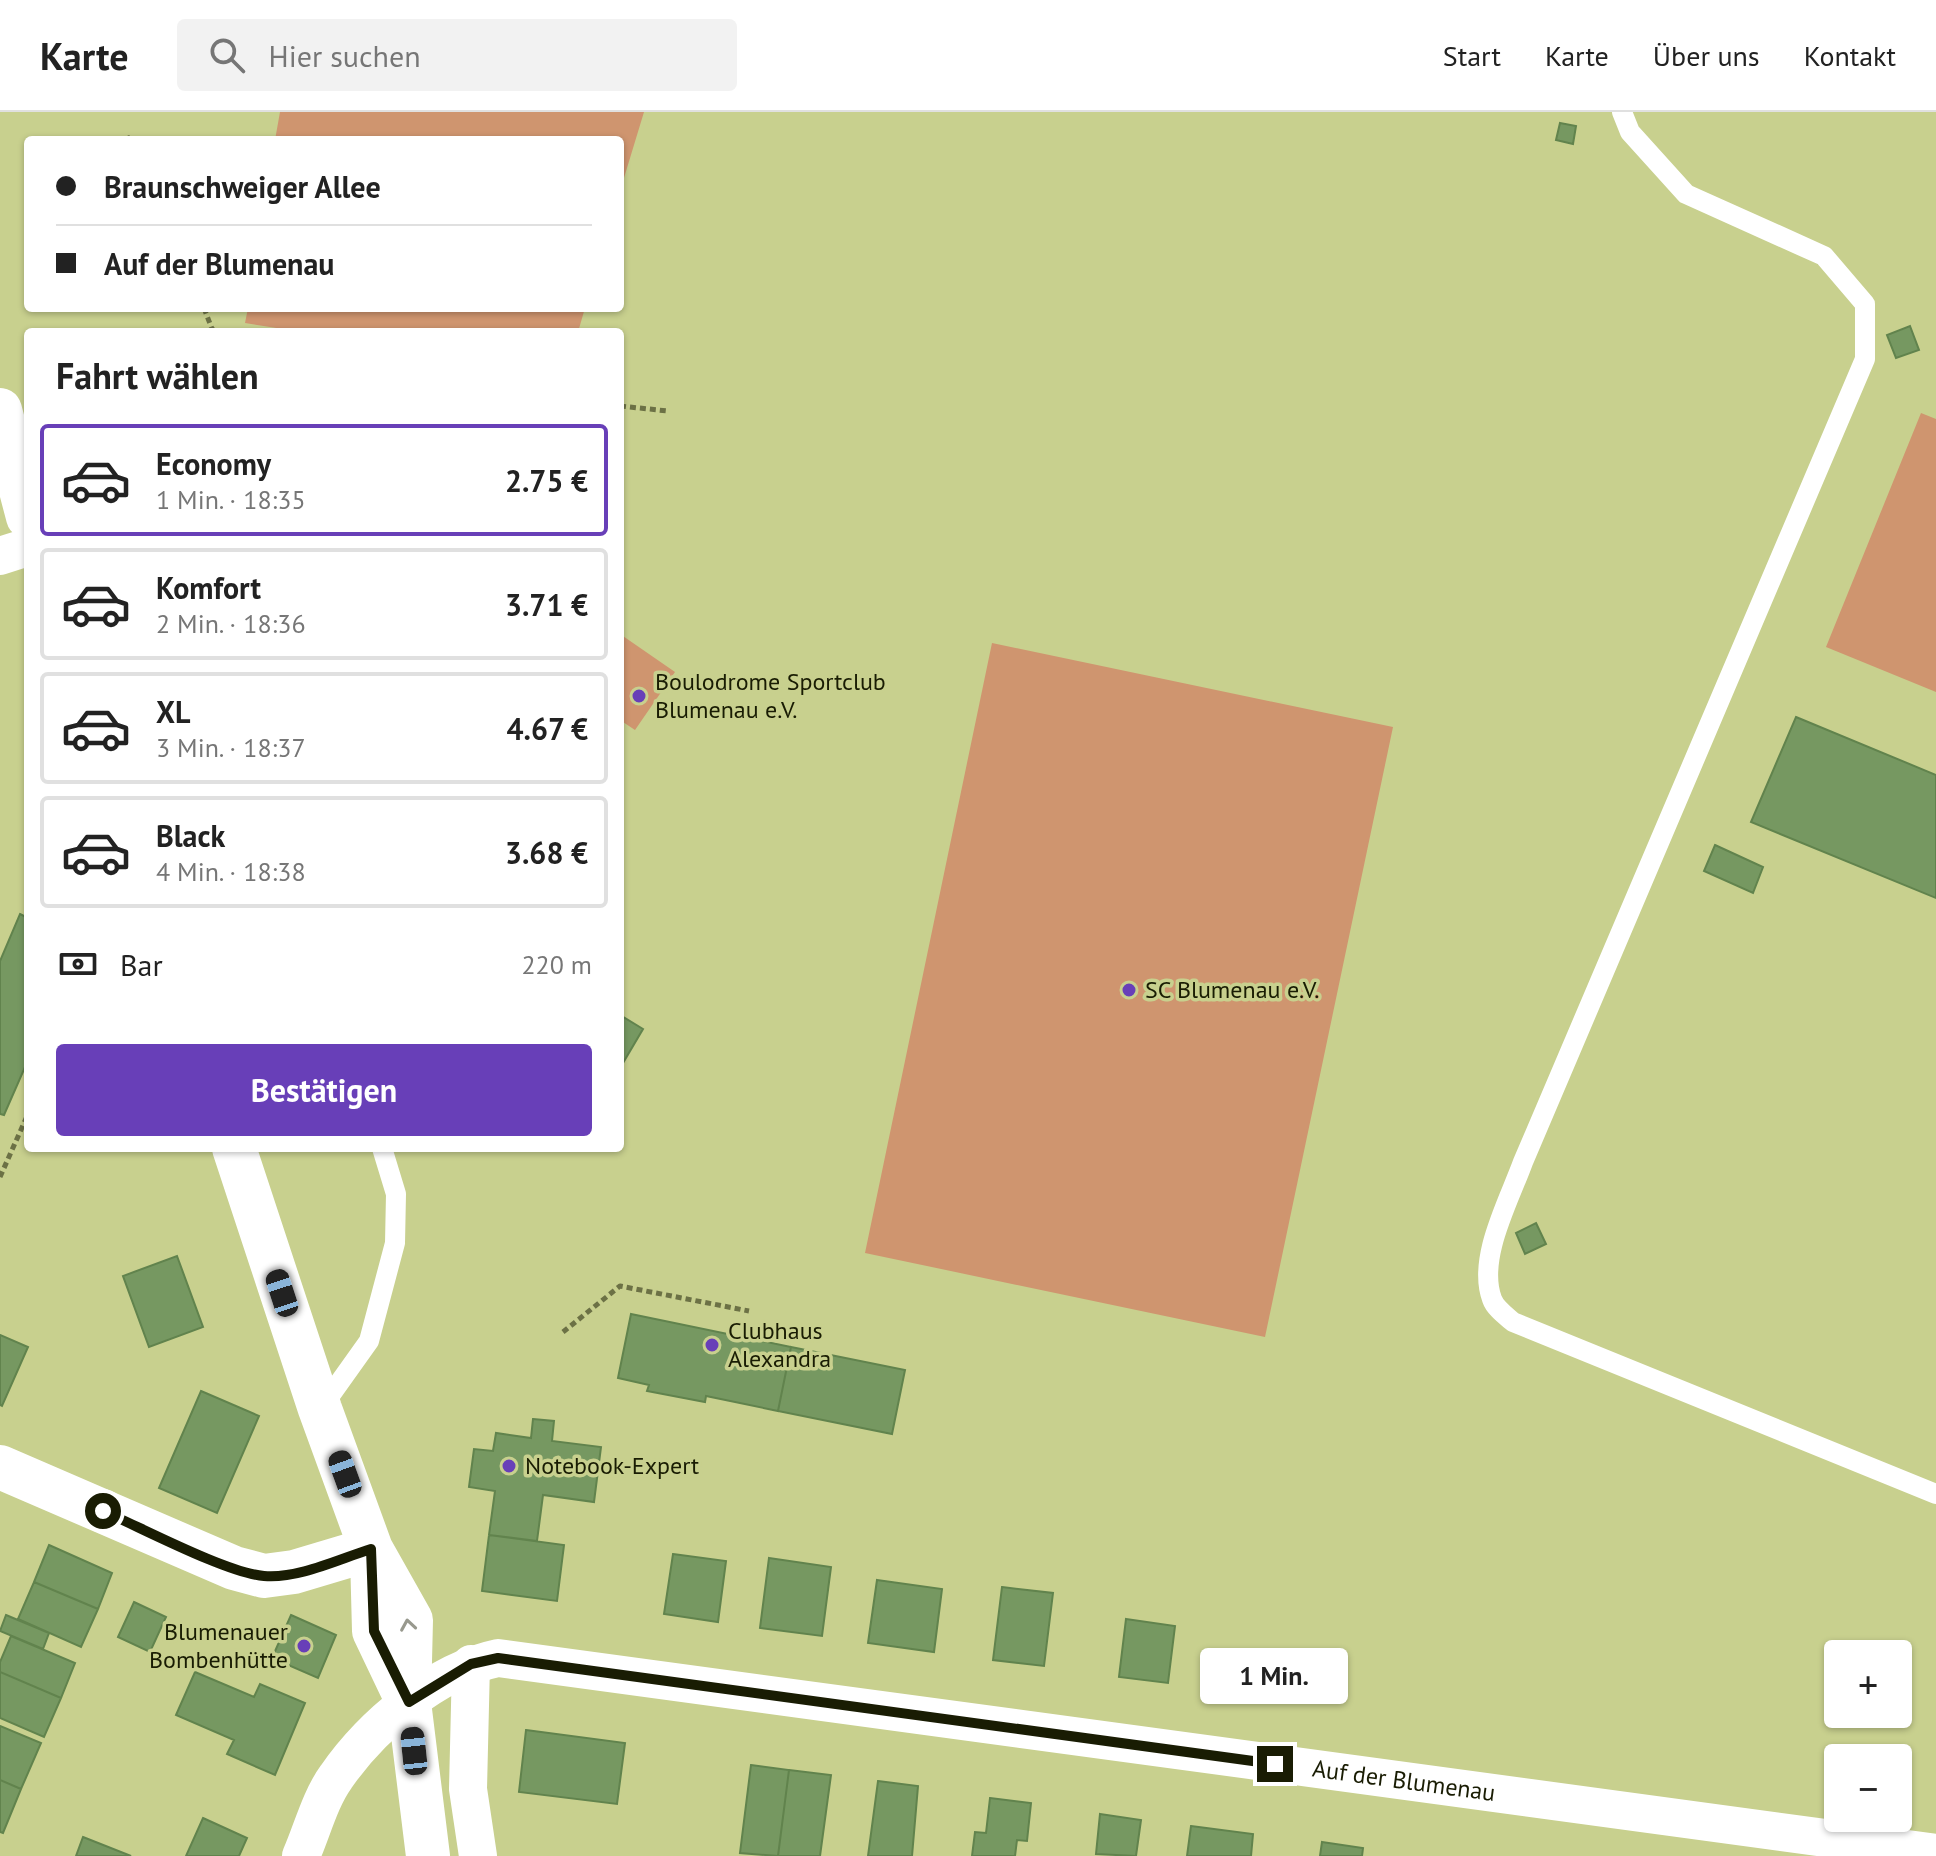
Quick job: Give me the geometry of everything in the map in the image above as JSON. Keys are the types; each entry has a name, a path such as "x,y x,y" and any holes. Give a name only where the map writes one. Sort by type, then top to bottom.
{"street":[{"path":"0,410 24,502"},
{"path":"0,556 24,548"},
{"path":"235,1152 320,1409 371,1549 411,1620 409,1702 428,1856"},
{"path":"0,1467 234,1568 264,1576 294,1572 371,1549"},
{"name":"Auf der Blumenau","path":"301,1856 335,1778 409,1702 471,1664 498,1658 1770,1844 1936,1853"},
{"path":"471,1664 468,1789 478,1856"}],"lane":[{"path":"1622,112 1630,132 1686,194 1824,256 1865,304 1865,359 1523,1162 1492,1252 1488,1277 1493,1302 1513,1322 1936,1494"},
{"path":"320,1409 369,1341 395,1243 396,1194 383,1152"}],"path":[{"path":"624,406 668,411"},
{"path":"0,1177 24,1123"},
{"path":"563,1332 620,1286 749,1311"}],"shaded area":[{"path":"280,112 644,112 624,178 624,136 276,136"},
{"path":"247,312 584,312 579,328 277,328 245,323"},
{"path":"1921,413 1936,419 1936,692 1826,647"},
{"name":"Boulodrome Sportclub Blumenau e.V.","path":"624,637 675,672 635,730 624,723"},
{"name":"SC Blumenau e.V.","path":"992,643 1393,727 1265,1337 865,1253"}],"building":[{"path":"1560,123 1576,126 1573,144 1556,140"},
{"path":"1910,326 1919,350 1896,358 1887,335"},
{"path":"1796,717 1936,775 1936,898 1751,822"},
{"path":"1715,845 1763,867 1753,893 1704,871"},
{"path":"20,914 24,916 24,1069 4,1115 0,1114 0,961"},
{"path":"624,1017 643,1029 624,1061"},
{"path":"1536,1223 1546,1244 1525,1254 1516,1233"},
{"path":"177,1256 203,1327 149,1347 123,1276"},
{"path":"631,1314 791,1347 778,1411 706,1396 705,1402 647,1391 649,1385 618,1378"},
{"path":"0,1335 28,1347 2,1406 0,1405"},
{"path":"791,1347 905,1370 892,1434 778,1411"},
{"path":"201,1391 259,1416 217,1513 159,1488"},
{"path":"533,1419 554,1421 552,1441 601,1447 594,1502 543,1495 537,1541 489,1535 495,1491 469,1487 474,1449 493,1451 496,1433 531,1438"},
{"path":"489,1535 564,1545 557,1601 482,1591"},
{"path":"49,1545 112,1573 98,1609 34,1582"},
{"path":"673,1554 726,1561 718,1622 664,1614"},
{"path":"769,1558 831,1567 822,1636 760,1628"},
{"path":"877,1580 942,1589 934,1652 868,1643"},
{"path":"34,1582 98,1609 81,1647 18,1619"},
{"path":"1002,1587 1053,1593 1044,1666 993,1660"},
{"path":"134,1602 166,1617 150,1652 118,1637"},
{"path":"6,1615 49,1633 43,1649 0,1631"},
{"name":"Blumenauer Bombenhütte","path":"291,1615 336,1635 318,1678 272,1658"},
{"path":"1126,1619 1175,1626 1168,1683 1119,1677"},
{"path":"11,1636 75,1663 61,1698 0,1672 0,1662"},
{"path":"0,1672 61,1698 44,1737 0,1718"},
{"path":"195,1672 254,1697 260,1684 305,1703 275,1775 227,1754 234,1740 176,1715"},
{"path":"0,1726 41,1743 21,1789 0,1780"},
{"path":"526,1730 625,1743 617,1804 519,1792"},
{"path":"751,1765 789,1770 778,1856 740,1853"},
{"path":"789,1770 831,1775 820,1856 778,1856"},
{"path":"0,1780 21,1789 3,1833 0,1832"},
{"path":"878,1781 918,1786 912,1856 868,1856"},
{"path":"990,1798 1031,1803 1027,1841 1017,1840 1015,1856 972,1856 975,1832 986,1833"},
{"path":"1100,1814 1141,1820 1136,1856 1096,1854"},
{"path":"203,1818 247,1838 239,1856 186,1856"},
{"path":"1191,1826 1253,1834 1251,1856 1187,1856"},
{"path":"83,1837 131,1856 76,1856"},
{"path":"1322,1842 1363,1848 1362,1856 1320,1856"}],"place":[{"name":"Boulodrome Sportclub Blumenau e.V.","path":"639,696"},
{"name":"SC Blumenau e.V.","path":"1129,990"},
{"name":"Clubhaus Alexandra","path":"712,1345"},
{"name":"Notebook-Expert","path":"509,1466"},
{"name":"Blumenauer Bombenhütte","path":"304,1646"}],"route":[{"path":"103,1511 234,1568 264,1576 294,1572 371,1549 374,1631 409,1702 471,1664 498,1658 1275,1764"}]}
